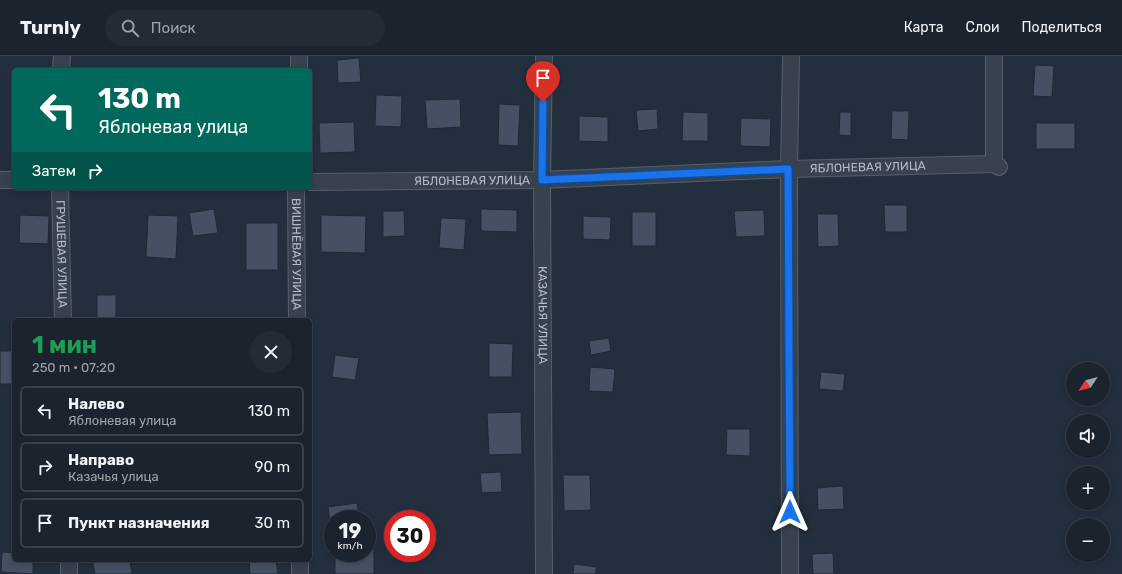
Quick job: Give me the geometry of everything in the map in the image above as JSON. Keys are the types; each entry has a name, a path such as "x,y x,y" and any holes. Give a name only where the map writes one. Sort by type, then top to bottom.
{"street":[{"path":"61,68 62,56"},
{"path":"298,68 299,56"},
{"name":"КАЗАЧЬЯ УЛИЦА","path":"544,56 542,180 544,574"},
{"path":"790,574 788,169 791,56"},
{"name":"ЯБЛОНЕВАЯ УЛИЦА","path":"312,182 542,180 788,169 997,166 994,56"},
{"path":"0,180 12,180"},
{"name":"ГРУШЕВАЯ УЛИЦА","path":"60,190 63,318"},
{"name":"ВИШНЁВАЯ УЛИЦА","path":"296,190 297,318"},
{"path":"69,562 70,574"},
{"path":"300,562 300,574"}],"building":[{"path":"359,58 361,82 338,83 337,60"},
{"path":"1035,65 1054,66 1052,97 1033,96"},
{"path":"376,95 402,96 401,127 375,126"},
{"path":"460,99 461,127 427,129 425,100"},
{"path":"499,104 520,105 518,146 498,145"},
{"path":"657,109 658,129 638,131 636,110"},
{"path":"892,111 909,111 908,140 891,139"},
{"path":"683,112 708,113 708,141 682,141"},
{"path":"840,112 851,112 851,136 839,135"},
{"path":"579,116 608,117 608,142 579,141"},
{"path":"741,118 771,119 770,147 740,146"},
{"path":"354,122 355,152 320,153 319,123"},
{"path":"1036,123 1075,123 1075,149 1036,149"},
{"path":"884,205 907,205 907,232 885,232"},
{"path":"214,209 218,233 193,236 189,213"},
{"path":"481,209 517,210 517,232 481,231"},
{"path":"764,210 765,236 736,237 734,211"},
{"path":"383,211 404,211 405,236 383,237"},
{"path":"632,212 656,212 656,246 632,246"},
{"path":"817,214 838,214 839,246 818,247"},
{"path":"20,215 49,216 48,244 19,243"},
{"path":"148,215 178,216 176,259 146,257"},
{"path":"321,215 366,216 365,253 321,252"},
{"path":"583,216 611,217 610,240 583,239"},
{"path":"441,218 466,219 464,250 439,248"},
{"path":"246,223 278,223 278,270 246,270"},
{"path":"97,295 116,295 116,318 97,318"},
{"path":"609,338 611,351 591,355 589,341"},
{"path":"489,343 513,344 512,377 489,377"},
{"path":"0,351 12,351 12,384 0,384"},
{"path":"335,355 359,358 355,380 332,377"},
{"path":"590,367 615,369 613,392 589,391"},
{"path":"821,372 845,374 843,391 819,389"},
{"path":"521,412 522,454 489,455 487,413"},
{"path":"727,429 750,429 750,456 726,455"},
{"path":"501,472 502,492 482,493 480,473"},
{"path":"563,475 590,475 591,510 564,511"},
{"path":"843,486 844,509 818,510 817,488"},
{"path":"357,503 358,510 328,510 328,507"},
{"path":"2,552 12,553 12,562 33,562 33,574 1,572"},
{"path":"833,553 834,574 813,574 812,554"},
{"path":"92,562 130,562 132,574 95,574"},
{"path":"249,562 276,562 278,574 250,574"},
{"path":"335,562 374,562 374,574 335,574"},
{"path":"574,564 597,567 595,574 573,574"}],"route":[{"path":"543,102 542,180 788,169 790,512"}]}
